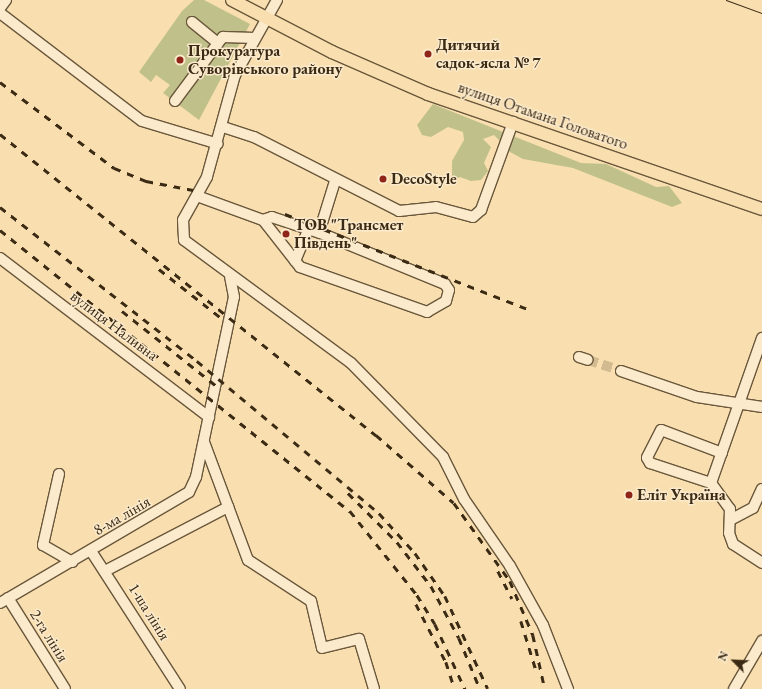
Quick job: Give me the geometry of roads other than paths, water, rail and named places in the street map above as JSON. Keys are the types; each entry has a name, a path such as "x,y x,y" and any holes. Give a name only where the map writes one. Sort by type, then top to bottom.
{"main road":[{"name":"вулиця Отамана Головатого","path":"232,0 266,19 428,94 762,209"}],"street":[{"path":"0,8 6,0"},
{"path":"277,0 235,75 218,144 197,196 181,226 188,246 351,363 443,457 464,498 510,566 543,625 568,689"},
{"path":"0,13 142,121 218,144"},
{"path":"192,22 218,43"},
{"path":"175,101 223,37 255,38"},
{"path":"223,127 254,137 335,181 399,210 436,207 473,218 481,210 512,122"},
{"path":"322,223 335,181"},
{"path":"197,196 263,220 300,267 427,312 446,301 449,290 445,284 308,230 272,218 263,220"},
{"path":"295,261 308,230"},
{"name":"вулиця Наливна","path":"0,258 209,417"},
{"name":"8-ма лінія","path":"4,600 91,551 189,492 196,477 234,297 230,277"},
{"path":"710,483 762,338"},
{"path":"621,371 697,397 740,402 762,407"},
{"path":"722,453 661,430 647,458 650,463 710,483 730,509 732,519 729,533 733,544 762,563"},
{"path":"204,442 248,560 310,601 322,648 359,639 374,689"},
{"path":"59,474 43,545 72,562"},
{"path":"732,519 753,508 762,489"},
{"path":"105,571 228,507"},
{"name":"1-ша лінія","path":"91,551 180,689"},
{"name":"2-га лінія","path":"4,600 65,689"},
{"path":"734,689 762,641"}],"tunnel":[{"path":"588,360 621,371"}],"tram line":[{"path":"726,0 762,13"}],"railway":[{"path":"0,82 114,168 146,181 193,190"},
{"path":"0,134 376,435 454,503 510,581 533,635 545,689"},
{"path":"0,207 197,361 379,513 415,553 445,596 488,689"},
{"path":"285,214 528,309"},
{"path":"0,230 350,511 417,595 435,624 465,689"},
{"path":"159,269 225,321"},
{"path":"122,311 219,388"},
{"path":"348,493 397,542 431,586 459,638 480,689"},
{"path":"498,571 512,599"},
{"path":"416,604 446,662 455,689"},
{"path":"521,621 537,673"}],"place":[{"name":"Дитячий садок-ясла № 7","path":"428,54"},
{"name":"Прокуратура Суворівського району","path":"180,60"},
{"name":"DecoStyle","path":"383,179"},
{"name":"ТОВ \"Трансмет Південь\"","path":"286,234"},
{"name":"Еліт Україна","path":"629,495"}]}
